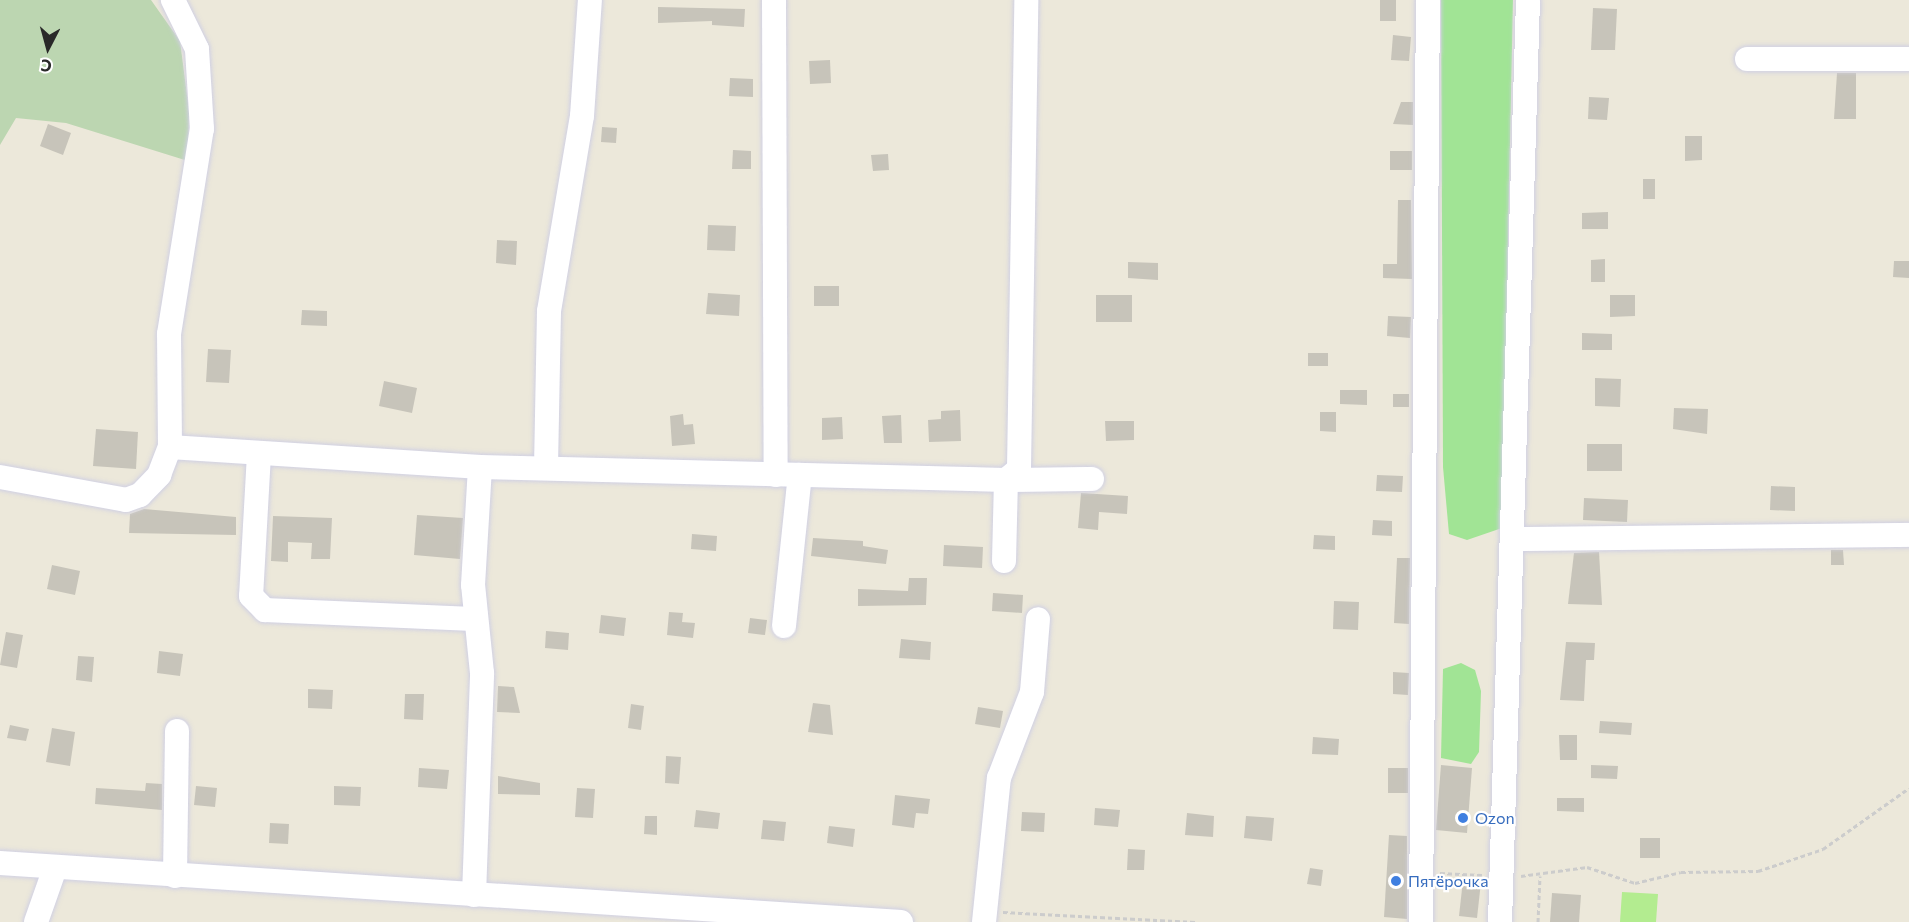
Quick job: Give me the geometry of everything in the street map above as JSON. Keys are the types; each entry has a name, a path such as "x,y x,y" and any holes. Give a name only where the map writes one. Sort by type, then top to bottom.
{"street":[{"path":"0,477 126,500 140,495 159,475 170,447 169,334 202,129 197,49 173,0"},
{"path":"546,467 549,311 582,116 590,0"},
{"path":"774,0 776,475"},
{"path":"1004,561 1006,480 1018,469 1026,0"},
{"path":"1421,922 1428,0"},
{"path":"1500,922 1515,539 1528,0"},
{"path":"1747,58 1909,59"},
{"path":"170,447 480,467 1006,480 1092,479"},
{"path":"259,454 251,596 265,610 473,620"},
{"path":"474,895 482,673 473,620 480,467"},
{"path":"784,626 800,475"},
{"path":"1515,539 1909,535"},
{"path":"985,916 999,778 1032,692 1038,618"},
{"path":"175,876 177,731"},
{"path":"0,863 901,922"},
{"path":"36,922 55,868"}],"path":[{"path":"1538,922 1540,876 1551,868 1587,867 1635,883 1681,872 1758,871 1823,849 1909,788"},
{"path":"1421,872 1485,876"},
{"path":"985,916 1196,922"}],"green space":[{"path":"0,0 151,0 180,41 189,111 188,161 66,123 16,118 0,145"},
{"path":"1441,0 1513,0 1502,528 1467,540 1449,534 1443,467"},
{"path":"1461,663 1475,670 1481,691 1479,752 1471,764 1441,758 1443,669"},
{"path":"1622,892 1658,894 1656,922 1620,922"}],"building":[{"path":"1380,0 1396,0 1396,21 1380,21"},
{"path":"658,7 745,9 744,27 712,25 712,21 658,23"},
{"path":"1593,8 1617,9 1615,50 1591,50"},
{"path":"1393,35 1411,37 1409,61 1391,60"},
{"path":"830,60 831,83 810,84 809,61"},
{"path":"1837,73 1856,73 1856,119 1834,119"},
{"path":"730,78 753,79 753,97 729,96"},
{"path":"1589,97 1609,98 1607,120 1588,119"},
{"path":"1401,102 1413,102 1413,125 1393,124"},
{"path":"48,124 71,133 63,155 40,146"},
{"path":"602,127 617,128 616,143 601,142"},
{"path":"1685,136 1702,136 1702,160 1685,161"},
{"path":"733,150 751,151 751,169 732,169"},
{"path":"1390,151 1412,151 1412,170 1390,170"},
{"path":"888,154 889,170 873,171 871,155"},
{"path":"1643,179 1655,179 1655,199 1643,199"},
{"path":"1398,200 1411,200 1412,279 1383,278 1383,264 1397,264"},
{"path":"1608,212 1608,229 1582,229 1582,213"},
{"path":"708,225 736,226 735,251 707,250"},
{"path":"497,240 517,241 516,265 496,263"},
{"path":"1605,259 1605,282 1591,282 1591,260"},
{"path":"1894,261 1909,261 1909,278 1893,277"},
{"path":"1128,262 1158,263 1158,280 1128,278"},
{"path":"814,286 839,286 839,306 814,306"},
{"path":"708,293 740,295 739,316 706,314"},
{"path":"1096,295 1132,295 1132,322 1096,322"},
{"path":"1610,295 1635,295 1635,316 1610,317"},
{"path":"302,310 327,311 327,326 301,325"},
{"path":"1388,316 1411,317 1410,338 1387,336"},
{"path":"1582,333 1612,334 1612,350 1582,350"},
{"path":"208,349 231,350 229,383 206,382"},
{"path":"1308,353 1328,353 1328,366 1308,366"},
{"path":"1595,378 1621,379 1620,407 1595,406"},
{"path":"384,381 417,388 412,413 379,406"},
{"path":"1340,390 1367,390 1367,405 1340,404"},
{"path":"1393,394 1409,394 1409,407 1393,407"},
{"path":"1674,408 1708,409 1707,434 1673,429"},
{"path":"960,410 961,441 929,442 928,420 941,419 941,411"},
{"path":"1320,412 1336,412 1336,432 1320,431"},
{"path":"683,414 684,425 693,424 695,444 672,446 670,416"},
{"path":"901,415 902,443 884,443 882,416"},
{"path":"842,417 843,439 822,440 822,418"},
{"path":"1105,421 1134,421 1134,440 1106,441"},
{"path":"96,429 138,432 136,469 93,466"},
{"path":"1587,444 1622,444 1622,471 1587,471"},
{"path":"1377,475 1403,476 1402,492 1376,491"},
{"path":"1771,486 1795,487 1795,511 1770,510"},
{"path":"1081,493 1128,496 1127,514 1099,512 1098,530 1078,528"},
{"path":"1584,498 1628,500 1627,522 1583,520"},
{"path":"144,509 236,517 236,535 129,533 130,514"},
{"path":"417,515 463,518 460,559 414,555"},
{"path":"273,516 332,518 330,559 311,559 312,543 288,542 288,562 271,561"},
{"path":"1373,520 1392,521 1392,536 1372,535"},
{"path":"692,534 717,536 716,551 691,549"},
{"path":"1314,535 1335,536 1335,550 1313,549"},
{"path":"813,538 863,541 863,546 888,550 886,564 811,556"},
{"path":"944,545 983,547 982,568 943,566"},
{"path":"1831,550 1843,550 1844,565 1831,565"},
{"path":"1599,552 1602,605 1568,604 1574,553"},
{"path":"1397,558 1410,558 1409,624 1394,623"},
{"path":"52,565 80,571 75,595 47,589"},
{"path":"909,578 927,578 926,605 858,606 858,589 908,591"},
{"path":"993,593 1023,595 1022,613 992,611"},
{"path":"1334,601 1359,602 1358,630 1333,629"},
{"path":"669,612 683,613 682,622 695,623 693,638 667,635"},
{"path":"601,615 626,618 624,636 599,633"},
{"path":"750,618 767,620 765,635 748,633"},
{"path":"546,631 569,633 568,650 545,648"},
{"path":"6,632 23,635 17,668 0,665"},
{"path":"901,639 931,642 930,660 899,658"},
{"path":"1566,642 1595,643 1594,660 1586,660 1584,701 1560,700"},
{"path":"159,651 183,654 180,676 157,673"},
{"path":"78,656 94,657 92,682 76,680"},
{"path":"1393,672 1409,673 1408,695 1393,694"},
{"path":"498,686 514,687 520,713 497,712"},
{"path":"308,689 333,690 332,709 308,708"},
{"path":"405,694 424,694 423,720 404,719"},
{"path":"813,703 830,705 833,735 808,732"},
{"path":"631,704 644,706 641,730 628,728"},
{"path":"978,707 1003,711 1000,728 975,724"},
{"path":"1600,721 1632,723 1631,735 1599,733"},
{"path":"10,725 29,729 26,741 7,738"},
{"path":"52,728 75,732 70,766 46,762"},
{"path":"1559,735 1577,735 1577,760 1560,760"},
{"path":"1313,737 1339,739 1338,755 1312,754"},
{"path":"666,756 681,757 679,784 665,783"},
{"path":"1441,765 1472,768 1467,833 1436,830"},
{"path":"1591,765 1618,766 1617,779 1591,778"},
{"path":"419,768 449,770 447,789 418,787"},
{"path":"1388,768 1408,768 1408,793 1388,793"},
{"path":"498,776 540,783 540,795 498,794"},
{"path":"146,783 162,784 162,810 95,804 96,788 145,791"},
{"path":"196,786 217,788 215,807 194,805"},
{"path":"334,786 361,787 360,806 334,805"},
{"path":"577,788 595,789 593,818 575,817"},
{"path":"895,795 930,799 928,814 916,813 914,828 892,825"},
{"path":"1557,798 1584,798 1584,812 1557,811"},
{"path":"1095,808 1120,810 1118,827 1094,825"},
{"path":"696,810 720,813 718,829 694,827"},
{"path":"1022,812 1045,813 1044,832 1021,831"},
{"path":"1187,813 1214,816 1213,837 1185,835"},
{"path":"645,816 657,816 657,835 644,834"},
{"path":"1246,816 1274,818 1272,841 1244,838"},
{"path":"763,820 786,822 784,841 761,839"},
{"path":"270,823 289,824 288,844 269,843"},
{"path":"829,826 855,829 853,847 827,843"},
{"path":"1389,835 1407,836 1407,919 1384,917"},
{"path":"1640,838 1660,838 1660,858 1640,858"},
{"path":"1128,849 1145,850 1144,870 1127,870"},
{"path":"1310,868 1323,870 1321,886 1307,884"},
{"path":"1463,880 1481,882 1477,918 1459,916"},
{"path":"1552,893 1581,895 1579,922 1550,922"}],"place":[{"name":"Ozon","path":"1463,818"},
{"name":"Пятёрочка","path":"1396,881"}]}
